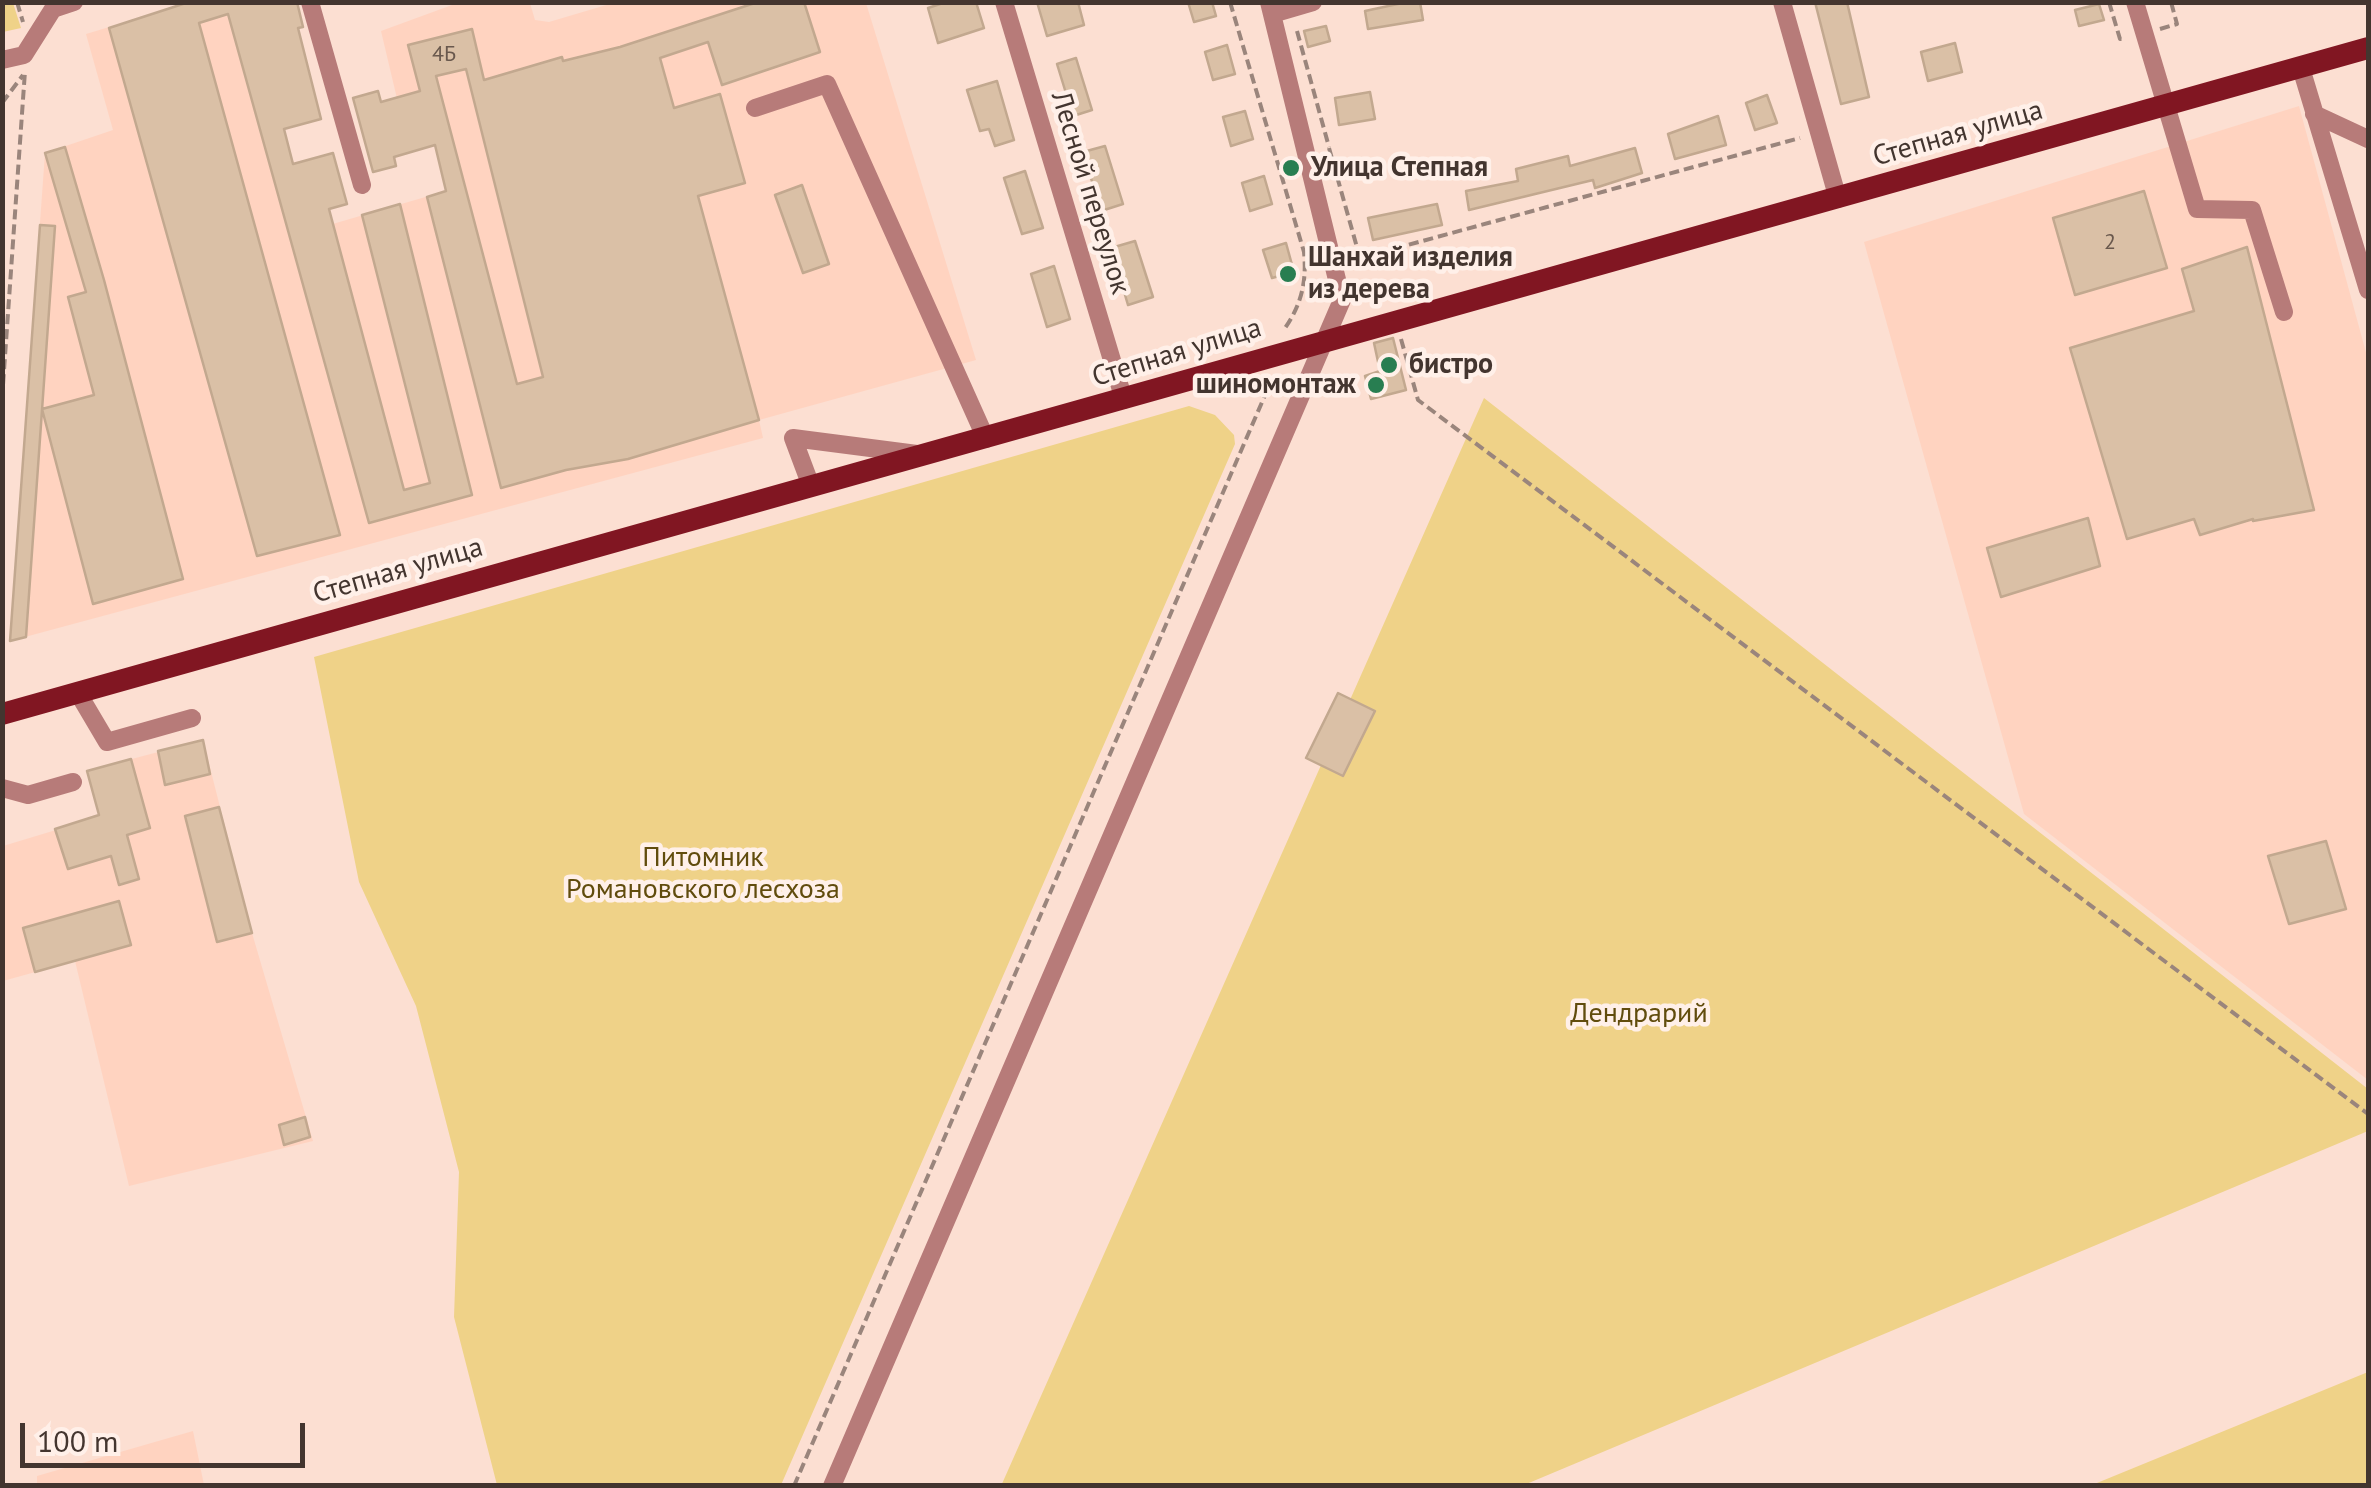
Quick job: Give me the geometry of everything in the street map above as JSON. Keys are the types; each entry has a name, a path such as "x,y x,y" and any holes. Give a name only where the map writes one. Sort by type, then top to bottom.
{"main road":[{"name":"Степная улица","path":"2,714 2368,48"}],"street":[{"path":"2,60 25,64 52,6 74,2"},
{"path":"310,2 362,186"},
{"name":"Лесной переулок","path":"1004,2 1124,400"},
{"path":"832,1486 1342,300 1271,8 1313,2"},
{"path":"1782,2 1838,199"},
{"path":"2134,2 2197,209 2252,210 2284,312"},
{"path":"2300,68 2368,290"},
{"path":"755,108 826,84 986,439"},
{"path":"2314,114 2368,139"},
{"path":"811,486 793,438 927,455"},
{"path":"78,692 107,742 192,718"},
{"path":"2,788 28,795 73,782"}],"path":[{"path":"794,1486 1271,386 1278,338 1299,308 1306,274 1304,252 1230,2"},
{"path":"2,103 25,64"},
{"path":"2,398 25,64"},
{"path":"1330,148 1360,258 1819,132"},
{"path":"1396,320 1418,400 2368,1114"}],"shaded area":[{"path":"189,3 250,3 312,230 446,191 424,100 399,107 381,31 451,3 530,3 535,20 549,22 613,3 866,3 976,360 759,420 763,438 10,641 45,153 113,130 86,34"},
{"path":"2299,106 2368,360 2368,1080 2024,814 1864,242"},
{"path":"203,740 252,933 313,1141 129,1186 75,961 3,981 3,846 99,817 87,771"},
{"path":"193,1431 204,1485 37,1485 37,1476"}],"green space":[{"path":"2,3 13,3 21,28 3,32"},
{"name":"Дендрарий","path":"1484,398 2368,1089 2368,1131 1524,1485 1001,1486"},
{"name":"Питомник Романовского лесхоза","path":"1189,406 1215,415 1234,435 1235,444 781,1485 497,1485 454,1317 459,1172 416,1006 359,882 314,657"},
{"path":"2368,1372 2368,1485 2092,1485"}],"building":[{"path":"189,2 297,2 303,27 298,28 321,119 284,129 293,164 333,153 347,204 329,209 404,490 430,483 362,215 400,204 472,495 369,523 228,14 199,23 340,535 257,556 109,28"},
{"path":"758,2 804,2 820,52 722,85 708,42 660,58 674,108 720,94 745,183 698,196 759,420 628,459 566,470 501,488 427,197 446,191 435,145 394,157 396,166 373,172 353,98 378,91 381,102 420,91 408,45 472,29 484,80 562,57 563,61 620,47","holes":["466,69 543,377 517,384 436,76"]},
{"path":"946,2 976,2 984,28 938,43 928,8"},
{"path":"1037,2 1078,2 1084,25 1047,36"},
{"path":"1188,2 1212,2 1216,16 1194,22"},
{"path":"1420,2 1423,20 1368,29 1365,11"},
{"path":"1815,2 1847,2 1869,97 1841,104"},
{"path":"2099,4 2104,20 2079,26 2075,10"},
{"path":"1326,26 1330,41 1308,47 1304,31"},
{"path":"1955,43 1962,72 1928,81 1921,52"},
{"path":"1227,45 1235,74 1213,80 1205,52"},
{"path":"1076,58 1092,110 1073,116 1057,64"},
{"path":"997,81 1014,140 995,146 989,129 980,131 967,90"},
{"path":"1370,92 1375,119 1339,125 1335,98"},
{"path":"1767,95 1777,123 1755,130 1746,103"},
{"path":"1245,111 1253,139 1231,146 1223,117"},
{"path":"1718,116 1726,145 1675,159 1668,134"},
{"path":"1105,146 1123,204 1101,211 1083,152"},
{"path":"65,147 183,579 93,604 42,409 94,395 68,297 86,292 45,153"},
{"path":"1635,148 1642,173 1595,188 1593,180 1469,210 1466,191 1518,181 1516,169 1568,156 1570,166"},
{"path":"1025,171 1043,228 1022,234 1004,178"},
{"path":"1264,176 1272,204 1250,211 1242,183"},
{"path":"802,185 829,264 803,273 775,195"},
{"path":"2144,191 2167,268 2075,295 2053,218"},
{"path":"1437,204 1442,225 1373,240 1368,218"},
{"path":"40,225 55,226 26,637 10,641"},
{"path":"1135,241 1153,297 1128,305 1111,248"},
{"path":"1286,243 1294,272 1272,278 1263,250"},
{"path":"2247,247 2314,510 2253,519 2200,535 2194,519 2127,539 2070,348 2194,311 2182,269"},
{"path":"1054,266 1070,319 1047,327 1031,274"},
{"name":"бистро","path":"1393,338 1406,390 1371,399 1365,376 1380,371 1374,343"},
{"path":"2088,518 2100,566 2001,597 1987,548"},
{"path":"1338,693 1375,711 1343,776 1306,758"},
{"path":"203,740 210,774 165,785 158,751"},
{"path":"131,759 150,828 127,835 139,879 119,885 111,856 68,869 55,829 99,815 87,771"},
{"path":"219,807 252,933 217,942 185,816"},
{"path":"2326,841 2346,909 2289,924 2268,856"},
{"path":"119,901 131,945 35,972 23,928"},
{"path":"305,1117 310,1137 284,1145 279,1125"}],"place":[{"name":"Улица Степная","path":"1291,168"},
{"name":"Шанхай изделия из дерева","path":"1288,274"},
{"name":"бистро","path":"1389,365"},
{"name":"шиномонтаж","path":"1376,385"}]}
